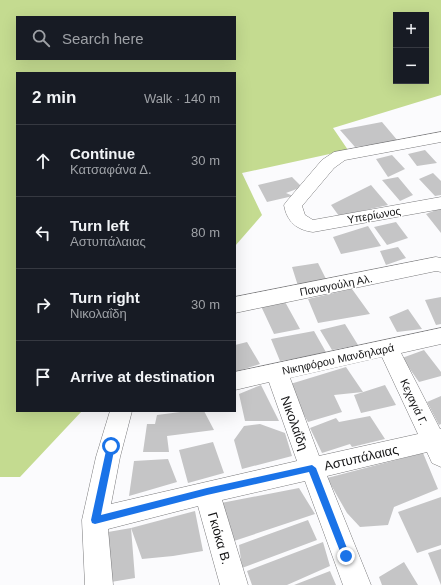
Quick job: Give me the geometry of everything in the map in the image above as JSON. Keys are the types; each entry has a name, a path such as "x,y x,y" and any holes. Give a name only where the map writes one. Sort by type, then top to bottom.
{"street":[{"name":"Υπερίωνος","path":"441,137 349,153 334,159 293,205 295,214 300,222 307,225 325,224 441,203"},
{"name":"Παναγούλη Αλ.","path":"236,305 439,265"},
{"name":"Νικηφόρου Μανδηλαρά","path":"236,381 441,336"},
{"name":"Κεχαγιά Γ.","path":"388,348 438,446"},
{"name":"Νικολαΐδη","path":"277,373 312,468 358,585"},
{"path":"99,585 95,520 108,457 122,412"},
{"name":"Αστυπάλαιας","path":"95,520 312,468 438,446"},
{"name":"Γκιόκα Β.","path":"207,492 234,585"}],"green space":[{"path":"0,0 441,0 441,95 333,128 348,150 242,173 262,215 236,245 236,72 16,72 16,412 81,412 20,477 0,477"}],"building":[{"path":"382,122 398,141 355,147 340,130"},
{"path":"425,150 437,163 417,166 408,154"},
{"path":"392,155 405,169 388,177 376,159"},
{"path":"433,173 441,181 441,195 435,196 419,179"},
{"path":"292,177 302,187 286,193 293,196 267,202 258,185"},
{"path":"398,177 413,195 400,201 382,180"},
{"path":"371,185 388,205 339,216 331,205"},
{"path":"441,208 441,233 426,214"},
{"path":"396,222 408,238 387,245 374,227"},
{"path":"368,226 381,246 341,254 333,237"},
{"path":"398,247 406,258 386,265 380,251"},
{"path":"318,263 327,281 298,286 292,267"},
{"path":"352,289 370,314 318,323 308,299"},
{"path":"441,297 441,324 436,325 425,300"},
{"path":"284,300 300,329 274,334 260,304"},
{"path":"408,309 422,329 397,332 389,317"},
{"path":"345,324 358,345 332,350 320,330"},
{"path":"314,331 327,354 280,361 271,339"},
{"path":"247,342 260,364 236,372 236,345"},
{"path":"424,350 441,372 441,376 419,382 402,358"},
{"path":"346,367 363,392 334,395 342,412 308,422 287,385"},
{"path":"261,385 279,421 245,421 239,394"},
{"path":"385,385 396,405 361,413 354,395"},
{"path":"441,396 441,424 439,425 427,402"},
{"path":"180,412 205,412 214,430 167,436 169,452 143,452 147,424 155,424 157,415"},
{"path":"370,416 385,439 352,447 350,444 322,453 310,428 336,418 339,422"},
{"path":"260,424 285,433 292,456 242,469 234,440 244,426"},
{"path":"213,442 224,473 188,483 179,450"},
{"path":"423,453 438,489 394,507 388,525 360,527 347,513 327,478"},
{"path":"168,459 177,482 129,496 134,461"},
{"path":"299,488 315,514 234,541 221,503"},
{"path":"441,497 441,545 417,553 398,512"},
{"path":"195,511 203,551 142,559 131,528"},
{"path":"308,520 317,540 242,568 239,545"},
{"path":"131,528 135,578 111,582 108,532"},
{"path":"323,542 330,566 287,585 252,585 247,571"},
{"path":"441,549 441,585 428,553"},
{"path":"404,562 418,585 382,585 379,577"},
{"path":"330,571 336,585 294,585"}],"route":[{"path":"111,446 95,520 312,468 346,556"}]}
